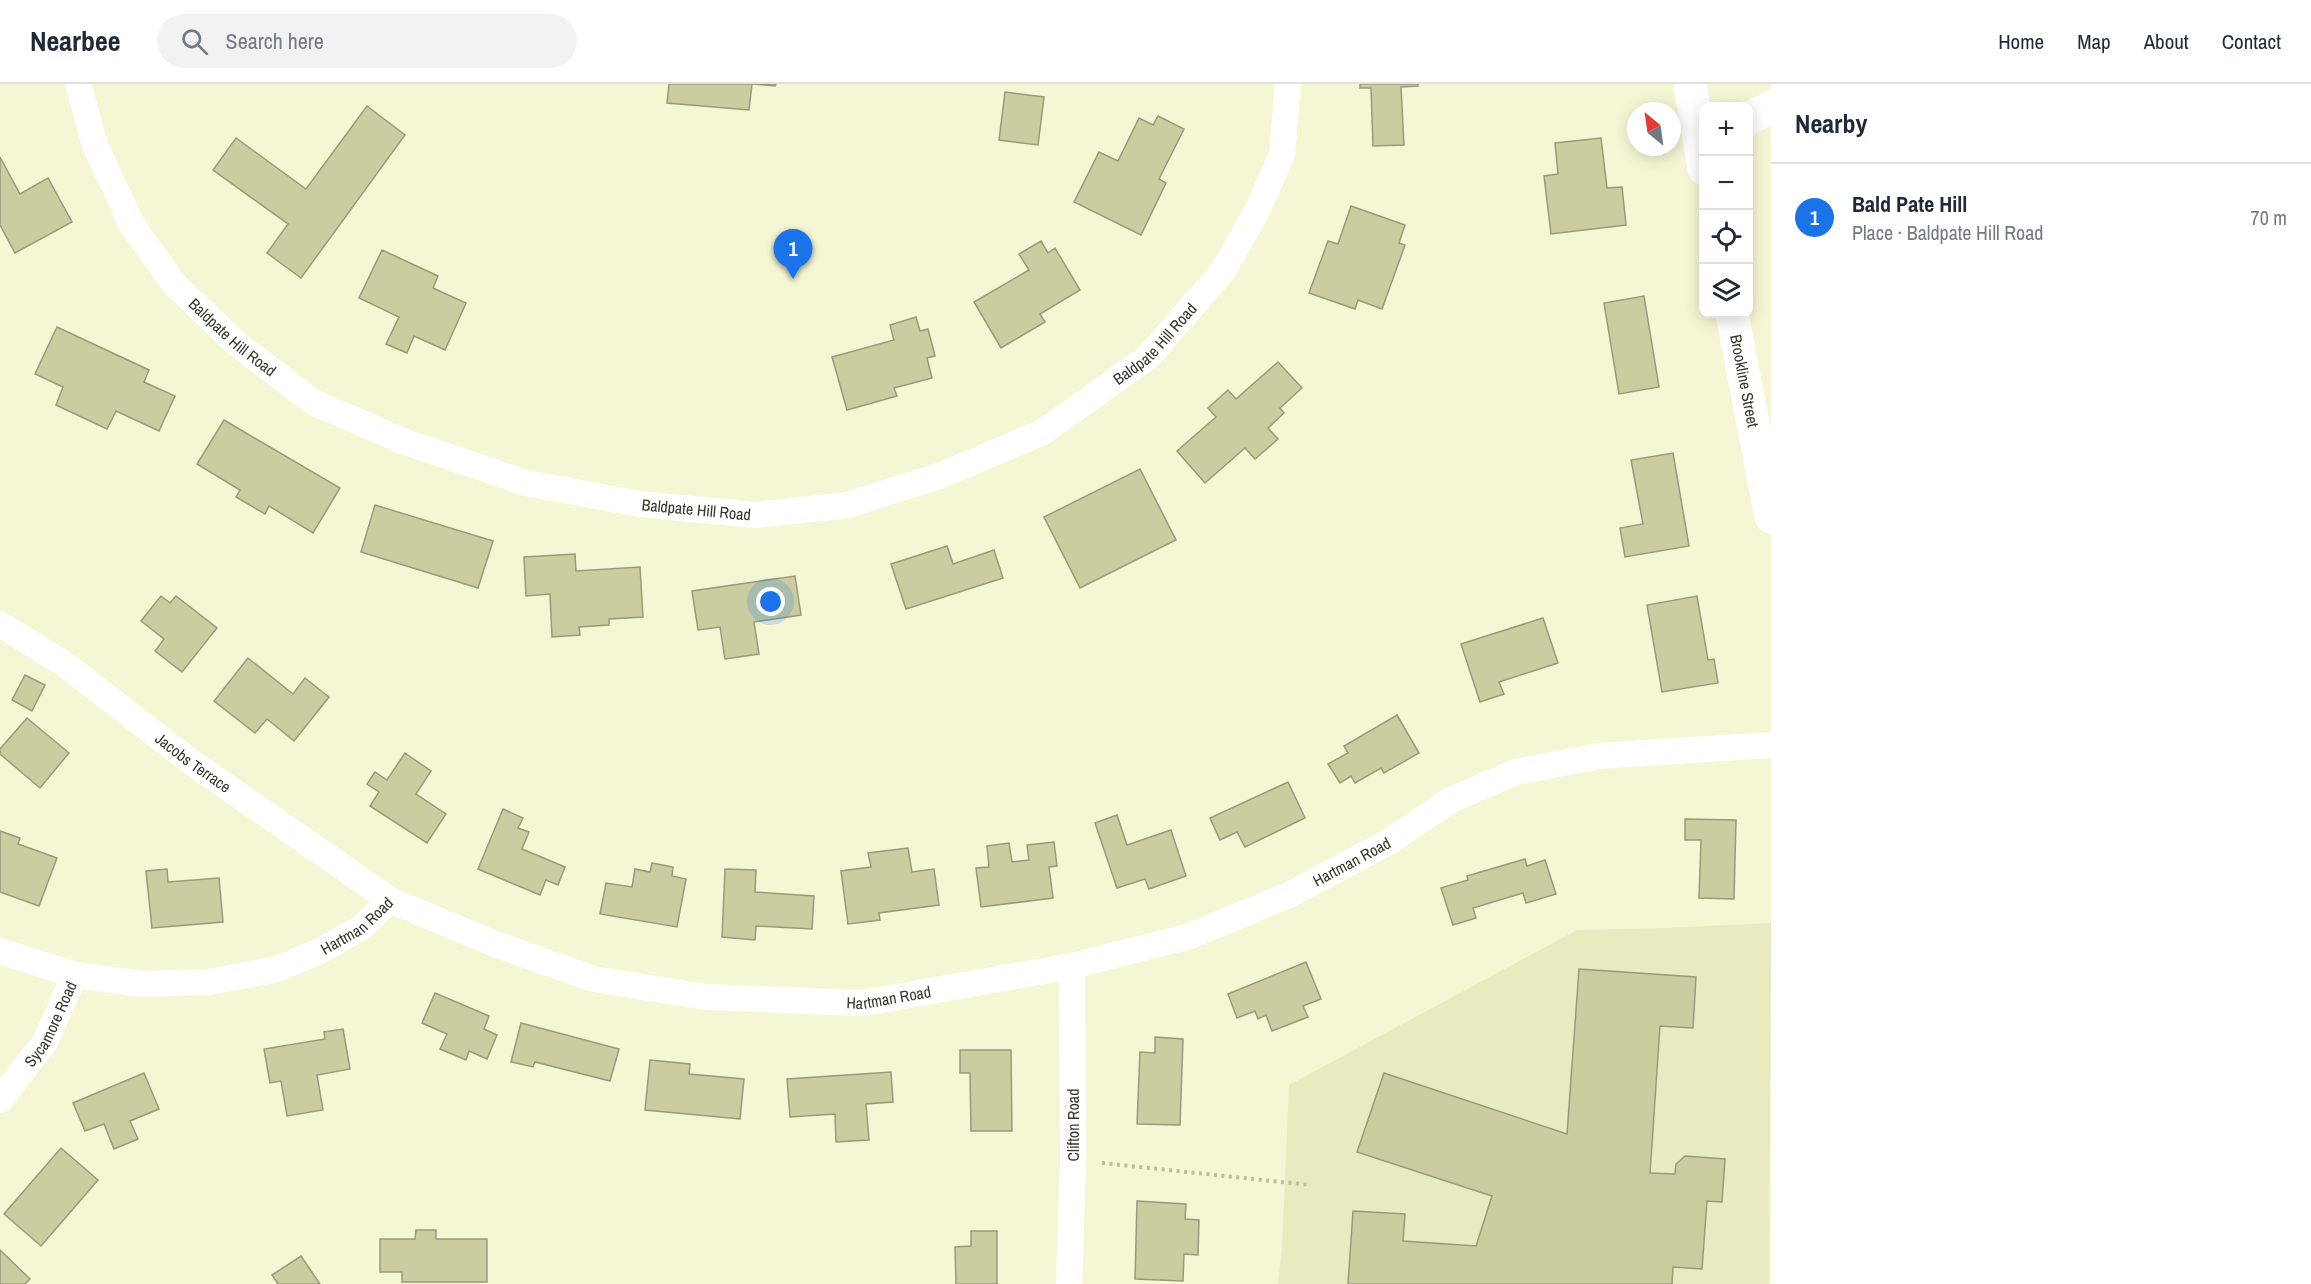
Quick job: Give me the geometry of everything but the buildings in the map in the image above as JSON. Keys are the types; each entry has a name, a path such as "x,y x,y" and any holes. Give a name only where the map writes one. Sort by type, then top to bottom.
{"main road":[{"path":"1690,84 1699,127"},
{"path":"1753,117 1771,107"},
{"name":"Brookline Street","path":"1733,318 1771,517"}],"street":[{"name":"Baldpate Hill Road","path":"78,84 95,145 132,225 174,284 237,344 313,402 405,442 526,483 640,504 755,515 848,506 942,476 1043,432 1148,357 1223,271 1257,211 1282,155 1288,84"},
{"name":"Jacobs Terrace","path":"0,624 66,665 192,762 390,900"},
{"name":"Hartman Road","path":"0,951 75,975 142,984 210,982 277,969 320,951 361,928 390,900 495,944 594,979 706,997 863,1003 1072,966 1190,936 1291,894 1390,841 1451,800 1516,772 1598,756 1771,745"},
{"name":"Clifton Road","path":"1069,1284 1073,1163 1072,966"},
{"name":"Sycamore Road","path":"0,1100 45,1042 75,975"}],"path":[{"path":"1102,1163 1310,1185"}],"shaded area":[{"path":"1771,923 1769,1284 1278,1284 1282,1248 1289,1085 1577,930"}],"place":[{"name":"Bald Pate Hill","path":"793,279"}]}
